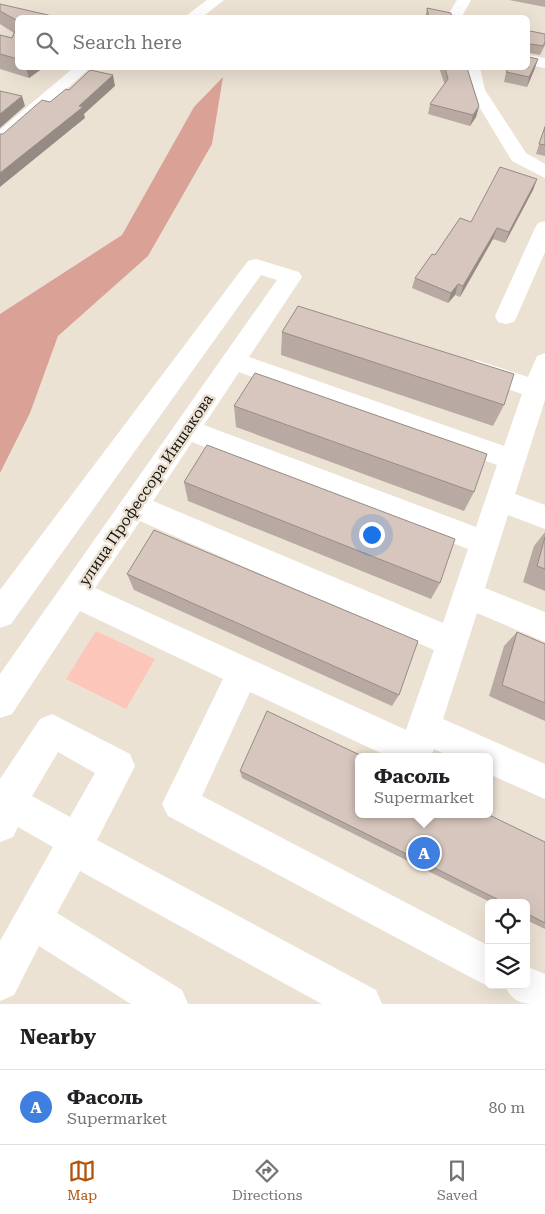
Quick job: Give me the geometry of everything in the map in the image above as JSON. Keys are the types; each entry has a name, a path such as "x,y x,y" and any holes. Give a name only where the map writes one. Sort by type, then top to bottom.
{"street":[{"path":"194,15 217,0"},
{"path":"455,15 464,0"},
{"path":"530,60 545,63"},
{"path":"0,139 80,70"},
{"path":"472,70 477,90 519,157 545,172"},
{"path":"506,316 545,228"},
{"name":"улица Профессора Иншакова","path":"0,614 256,266 291,277 282,307 234,361 0,702"},
{"path":"234,361 512,460"},
{"path":"75,594 416,752 512,460 536,419 541,375 452,361"},
{"path":"187,429 485,543"},
{"path":"499,500 545,517"},
{"path":"134,506 452,642"},
{"path":"468,595 545,627"},
{"path":"243,672 180,804 485,965"},
{"path":"424,727 480,753"},
{"path":"0,981 32,920 75,844 118,766 52,731 5,807 75,844 362,1004"},
{"path":"493,759 545,782"},
{"path":"32,920 168,1004"},
{"path":"530,988 545,996"}],"shaded area":[{"path":"223,77 212,144 148,256 58,336 30,413 0,473 0,314 122,235 194,107"},
{"path":"96,631 155,659 126,709 66,679"}],"building":[{"path":"0,4 48,15 15,15 15,19 0,11"},
{"path":"427,8 451,13 451,15 428,15"},
{"path":"15,31 15,58 0,54 0,35 12,38"},
{"path":"530,31 545,34 543,46 531,44"},
{"path":"530,57 538,59 529,77 506,72 508,70 530,70"},
{"path":"90,70 113,75 79,106 83,107 0,173 0,134 3,134 42,100 50,102 66,89 69,90"},
{"path":"446,70 468,70 479,106 473,115 430,104 448,79"},
{"path":"0,91 22,96 0,114"},
{"path":"545,127 545,145 539,144"},
{"path":"500,167 537,179 509,232 497,228 463,286 458,284 451,293 415,278 432,254 435,255 460,218 471,222"},
{"path":"298,306 514,374 504,405 282,332"},
{"path":"255,373 487,454 474,492 234,406"},
{"path":"207,445 455,539 440,583 184,482"},
{"path":"154,530 418,641 399,695 127,574"},
{"path":"545,537 545,569 537,566"},
{"path":"517,632 545,644 545,703 502,685"},
{"path":"267,711 356,753 355,818 493,817 545,842 545,923 530,915 530,899 497,899 240,771"}],"place":[{"name":"Фасоль","path":"424,853"}]}
